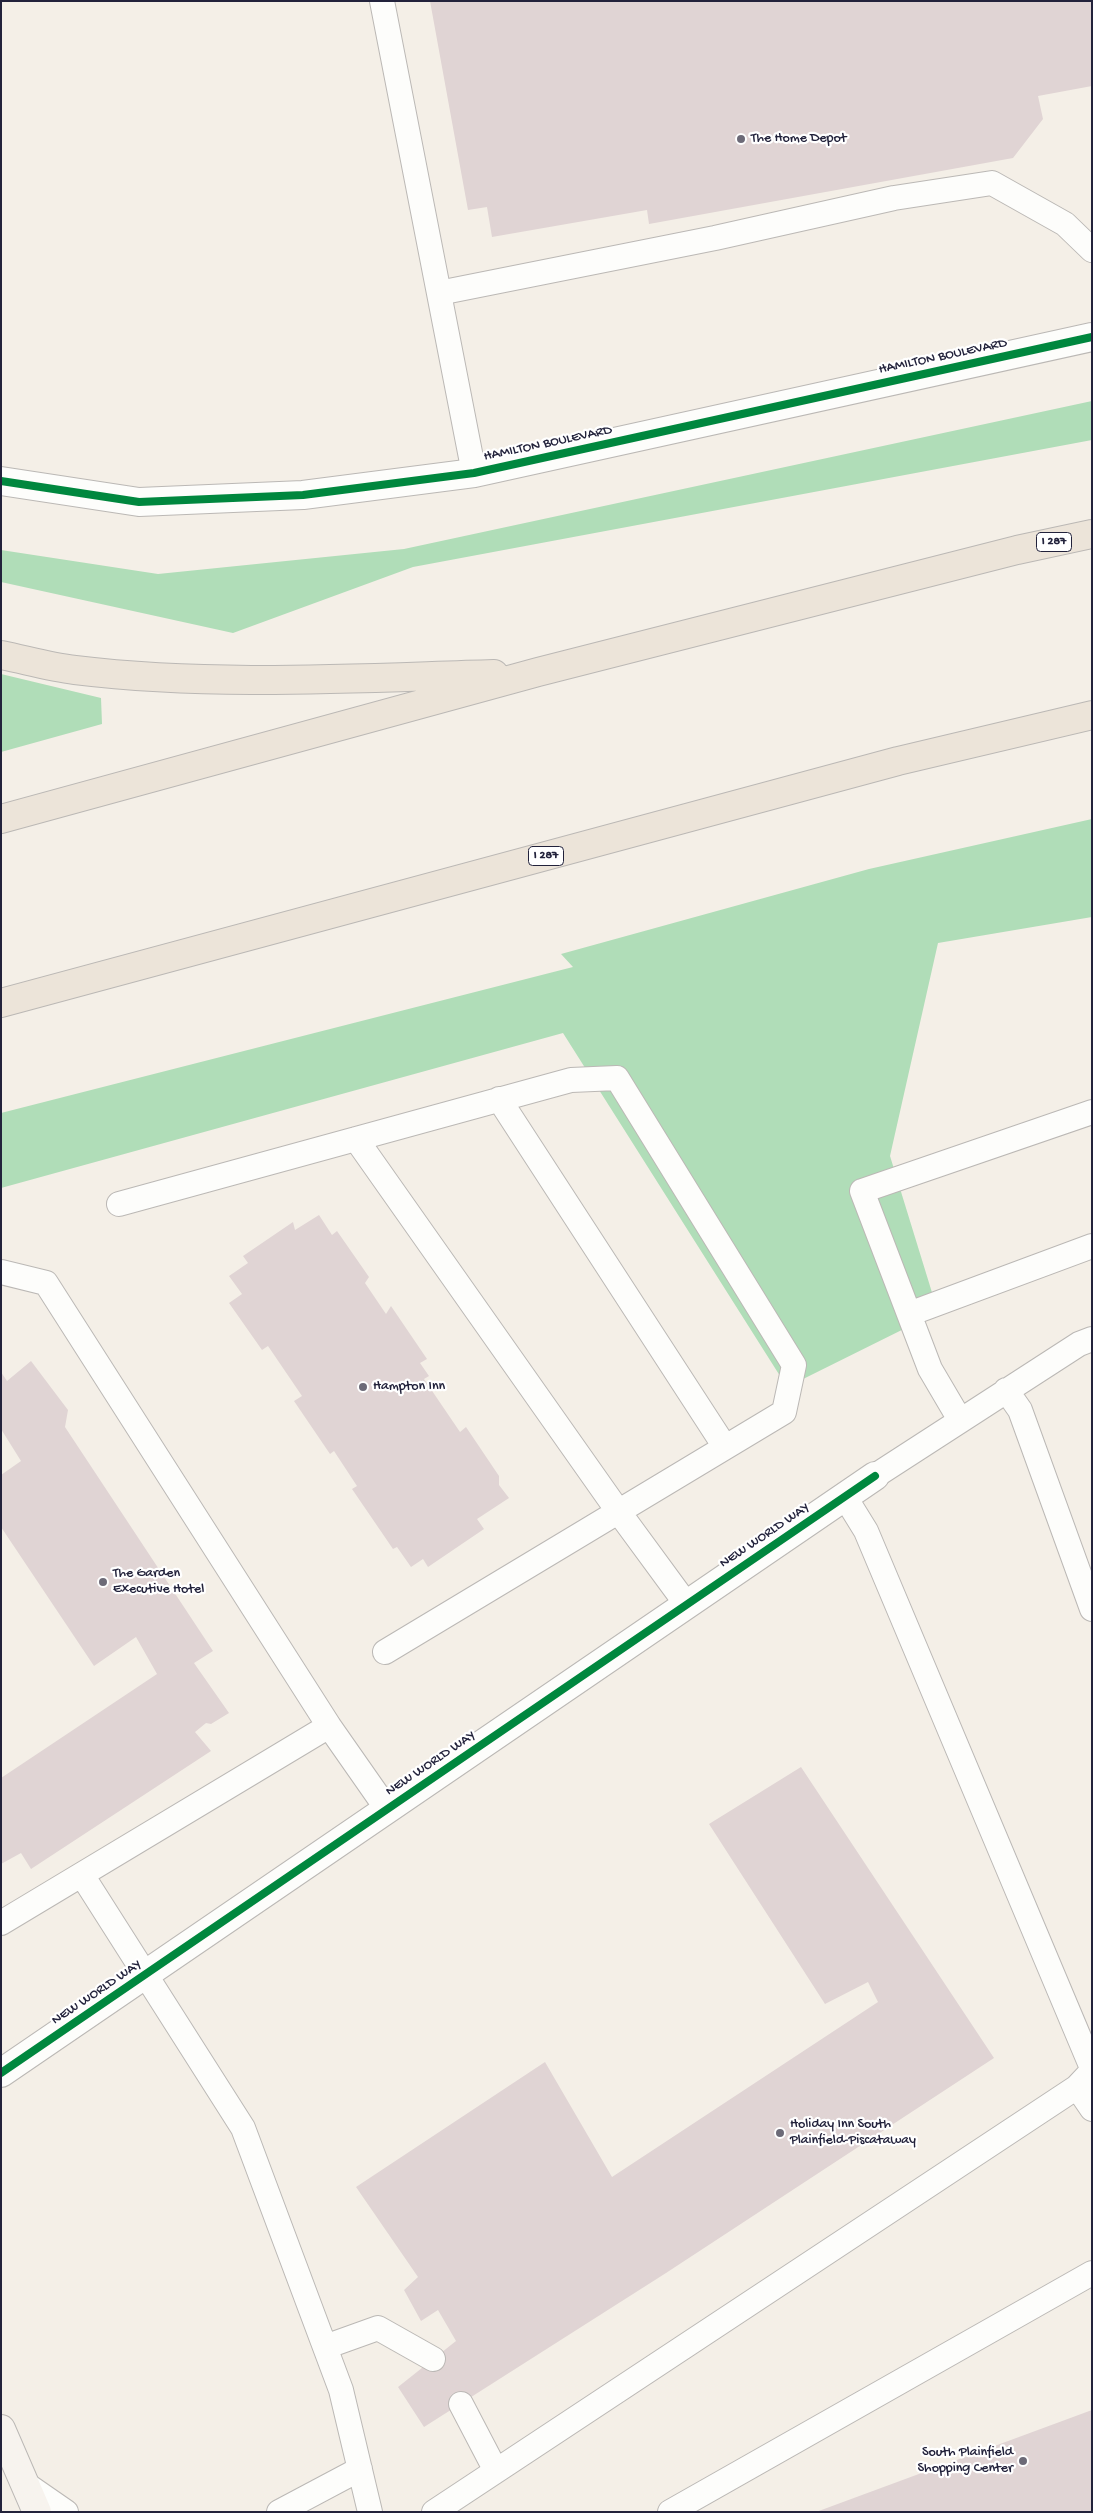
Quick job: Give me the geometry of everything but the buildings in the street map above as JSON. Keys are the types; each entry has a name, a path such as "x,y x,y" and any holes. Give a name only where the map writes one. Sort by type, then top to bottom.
{"highway":[{"name":"I 287","path":"1,820 538,672 1017,550 1092,534"},
{"path":"1,654 74,670 186,680 276,681 538,672"},
{"name":"I 287","path":"1,1003 889,764 1092,714"}],"main road":[{"path":"1,2429 27,2485 37,2512"}],"street":[{"name":"HAMILTON BOULEVARD","path":"1,481 139,502 303,495 474,473 1092,336"},
{"name":"NEW WORLD WAY","path":"1,2073 875,1476"}],"lane":[{"path":"382,1 474,473"},
{"path":"439,292 715,238 894,198 992,183 1066,224 1092,250"},
{"path":"119,1204 571,1080 617,1078 794,1365 784,1412 385,1652"},
{"path":"500,1099 724,1447"},
{"path":"960,1420 930,1369 862,1190 1092,1112"},
{"path":"356,1139 618,1511 687,1605"},
{"path":"909,1314 1092,1246"},
{"path":"1,1272 46,1283 329,1726 387,1809"},
{"path":"875,1476 1006,1390 1079,1344 1092,1339"},
{"path":"1006,1390 1020,1410 1092,1610"},
{"path":"844,1497 866,1531 1087,2076 1092,2110"},
{"path":"1,1923 329,1726"},
{"path":"82,1875 243,2128 341,2390 370,2512"},
{"path":"434,2512 1087,2076"},
{"path":"670,2512 1092,2273"},
{"path":"325,2347 378,2328 433,2359"},
{"path":"461,2404 496,2471"},
{"path":"279,2512 360,2469"},
{"path":"27,2485 66,2512"}],"green space":[{"path":"1092,401 1092,440 413,567 233,633 1,582 1,550 158,574 404,549"},
{"path":"1,674 101,698 102,724 1,752"},
{"path":"1092,819 1092,917 938,943 890,1156 938,1312 787,1387 563,1033 1,1188 1,1113 573,967 561,954 869,869"}],"cycle path":[{"path":"1,481 139,502 303,495 474,473 1092,337"},
{"path":"1,2073 875,1476"}],"place":[{"name":"The Home Depot","path":"741,139"},
{"name":"Hampton Inn","path":"363,1387"},
{"name":"The Garden Executive Hotel","path":"103,1582"},
{"name":"Holiday Inn South Plainfield-Piscataway","path":"780,2133"},
{"name":"South Plainfield Shopping Center","path":"1023,2461"}]}
